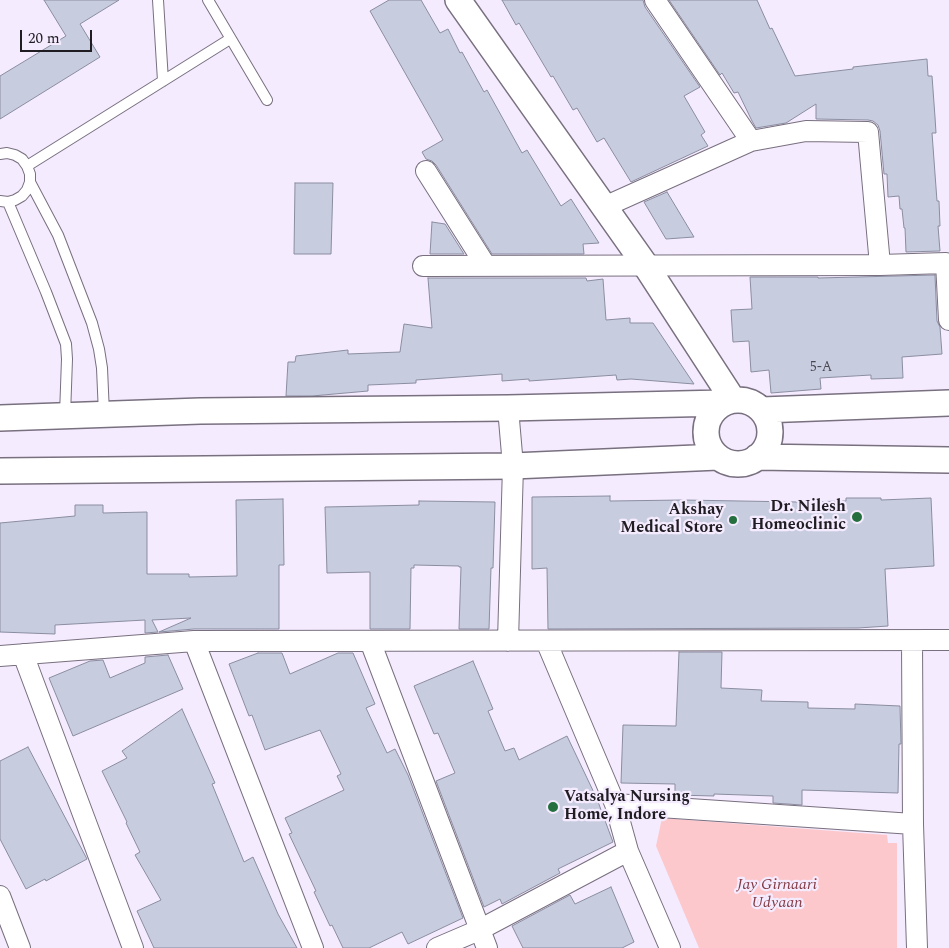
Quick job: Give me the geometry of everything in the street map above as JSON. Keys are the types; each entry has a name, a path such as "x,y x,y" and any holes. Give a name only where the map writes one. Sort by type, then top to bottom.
{"street":[{"path":"458,0 646,266 727,402"},
{"path":"655,0 751,141"},
{"path":"604,207 751,141 806,131 868,132 880,265"},
{"path":"426,172 486,266"},
{"path":"423,266 880,265 946,262 949,320"},
{"path":"0,418 200,411 508,408 743,400 753,403 762,410 770,429 765,449 758,457 748,462 738,464 718,457 710,450 706,440 705,429 708,419 714,410 727,402"},
{"path":"762,410 949,404"},
{"path":"508,408 513,466 508,641"},
{"path":"0,471 513,466 718,457"},
{"path":"758,457 949,460"},
{"path":"912,640 913,824 917,948"},
{"path":"0,656 194,641 949,640"},
{"path":"194,641 313,948"},
{"path":"370,641 483,939"},
{"path":"546,641 615,804 628,851 670,948"},
{"path":"23,654 133,948"},
{"path":"615,804 913,824"},
{"path":"437,948 483,939 628,851"},
{"path":"0,896 20,948"}],"lane":[{"path":"158,0 163,81"},
{"path":"208,0 267,100"},
{"path":"27,166 230,39"},
{"path":"0,154 7,153 22,159 30,174 30,182 22,196 15,200 4,202 46,292 66,344 65,416"},
{"path":"30,182 58,235 92,323 102,368 104,414"}],"green space":[{"name":"Jay Girnaari Udyaan","path":"662,818 887,835 888,843 897,843 897,948 699,948 656,846"}],"building":[{"path":"44,0 119,0 80,24 100,57 0,119 0,76 66,36"},
{"path":"389,0 421,0 440,33 448,29 484,92 487,90 522,153 527,150 561,206 571,199 599,243 583,244 584,254 492,254 436,165 426,159 422,152 443,140 370,11"},
{"path":"502,0 643,0 645,7 700,87 684,96 705,132 701,135 708,146 631,182 604,138 597,142 577,108 573,110 519,23 516,25"},
{"path":"669,0 757,0 795,76 853,69 853,67 927,59 928,76 932,76 935,117 936,133 932,133 937,201 939,201 940,251 906,252 905,228 899,196 888,197 887,174 884,174 878,125 868,120 816,119 816,104 786,123 756,128 738,92 734,93 722,73 720,75"},
{"path":"295,183 333,183 331,254 294,254"},
{"path":"667,192 694,237 666,239 644,202"},
{"path":"432,222 445,224 464,254 430,254"},
{"path":"935,275 937,321 940,327 942,354 902,357 903,378 871,379 871,375 820,378 821,389 771,393 769,370 751,372 749,341 733,342 731,310 752,309 750,277 818,278"},
{"path":"428,278 586,278 587,281 603,279 606,320 630,318 630,323 653,323 694,384 631,379 617,380 616,375 502,381 502,374 416,380 416,383 368,385 368,391 312,396 286,396 288,362 295,362 296,356 348,350 348,354 400,352 404,324 432,328"},
{"path":"610,496 610,501 798,502 846,501 846,498 881,498 881,500 931,498 934,566 885,569 888,626 858,628 548,629 547,568 532,569 532,497"},
{"path":"283,499 284,565 279,565 279,629 194,629 159,632 191,618 152,620 158,632 145,633 145,620 55,625 55,634 0,632 0,523 75,516 75,505 103,505 103,513 147,512 147,574 189,574 189,577 237,576 236,500"},
{"path":"419,501 495,502 489,629 459,629 461,567 459,566 414,565 414,568 411,568 410,629 370,629 370,572 327,573 325,507 419,505"},
{"path":"679,652 722,652 721,688 762,690 761,701 808,702 808,708 855,709 855,704 900,706 901,744 899,744 898,793 802,790 802,805 773,803 773,796 675,795 675,784 621,783 623,725 676,726"},
{"path":"258,653 282,653 290,674 338,653 353,653 375,704 366,708 387,753 395,749 408,775 463,918 408,944 402,932 369,948 343,948 314,892 316,891 289,834 292,833 285,818 344,790 337,776 341,774 320,730 265,750 252,715 249,716 229,664"},
{"path":"168,655 183,689 73,736 49,678 90,661 103,660 110,678 145,663 145,657"},
{"path":"473,661 493,709 488,711 505,751 514,748 519,760 567,736 597,799 613,842 558,869 560,873 502,904 500,899 484,907 436,781 455,773 438,733 434,734 414,686"},
{"path":"182,709 215,783 212,784 244,862 253,857 278,914 297,948 154,948 137,911 161,900 135,855 140,852 102,771 127,758 122,751"},
{"path":"28,747 87,859 46,881 45,879 26,889 0,839 0,761"},
{"path":"611,887 634,942 622,948 523,948 512,926 570,895 575,904"}],"place":[{"name":"Dr. Nilesh Homeoclinic","path":"857,517"},
{"name":"Akshay Medical Store","path":"733,520"},
{"name":"Vatsalya Nursing Home, Indore","path":"553,807"}]}
